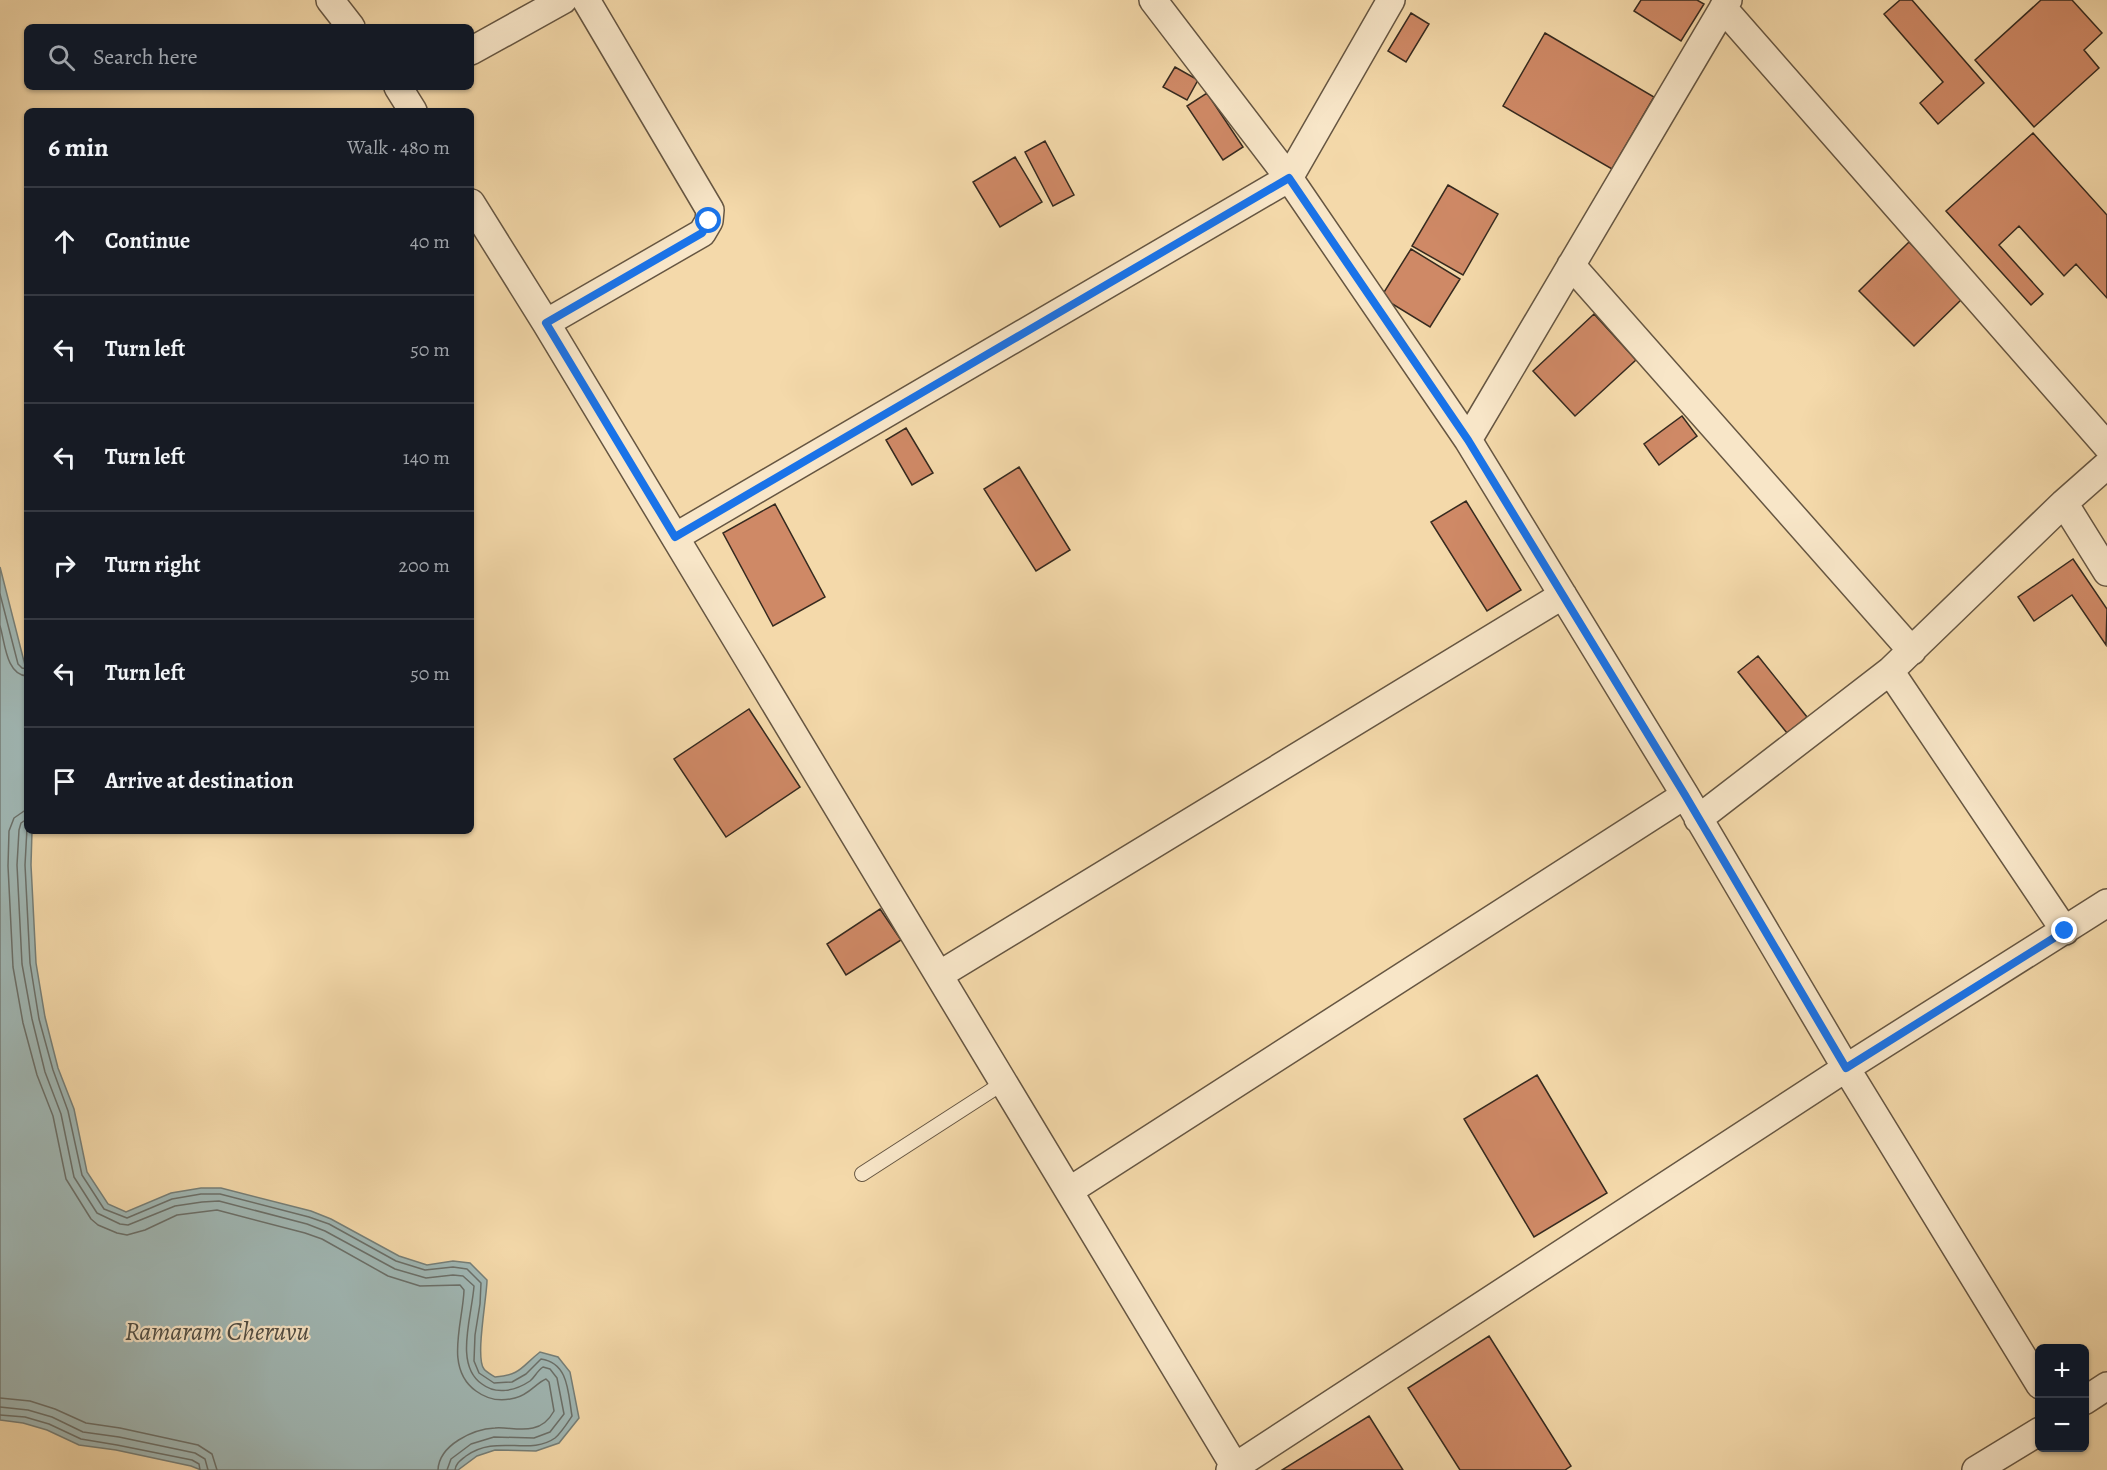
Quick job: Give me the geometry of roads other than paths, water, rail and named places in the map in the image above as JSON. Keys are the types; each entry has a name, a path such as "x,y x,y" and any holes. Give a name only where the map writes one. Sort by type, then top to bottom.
{"street":[{"path":"330,0 349,24"},
{"path":"474,49 563,0"},
{"path":"546,323 702,233 709,221 710,210 586,0"},
{"path":"1153,0 1289,178 1468,440 1685,795 1846,1068 2035,1377"},
{"path":"675,537 1289,178 1391,0"},
{"path":"1468,440 1725,4 2107,446"},
{"path":"474,208 546,323 1069,1191 1232,1469 1846,1068 2107,903"},
{"path":"1571,265 1912,651"},
{"path":"1698,819 1912,651 2064,503 2107,465"},
{"path":"2064,503 2107,572"},
{"path":"939,975 1563,595"},
{"path":"1890,670 2065,931"},
{"path":"1069,1191 1685,795"},
{"path":"2089,1398 2107,1386"},
{"path":"1976,1470 2035,1434"}],"lane":[{"path":"862,1174 1003,1083"}],"water":[{"name":"Ramaram Cheruvu","path":"0,567 24,661 24,834 32,834 31,865 36,963 45,1017 58,1068 74,1109 87,1172 108,1204 126,1212 171,1193 201,1188 221,1188 311,1211 331,1219 399,1256 427,1265 453,1261 470,1263 487,1280 481,1353 485,1370 495,1377 516,1372 540,1352 558,1357 570,1372 579,1418 559,1443 536,1451 495,1450 477,1456 458,1470 201,1470 116,1450 79,1445 47,1430 23,1423 0,1420"}]}
